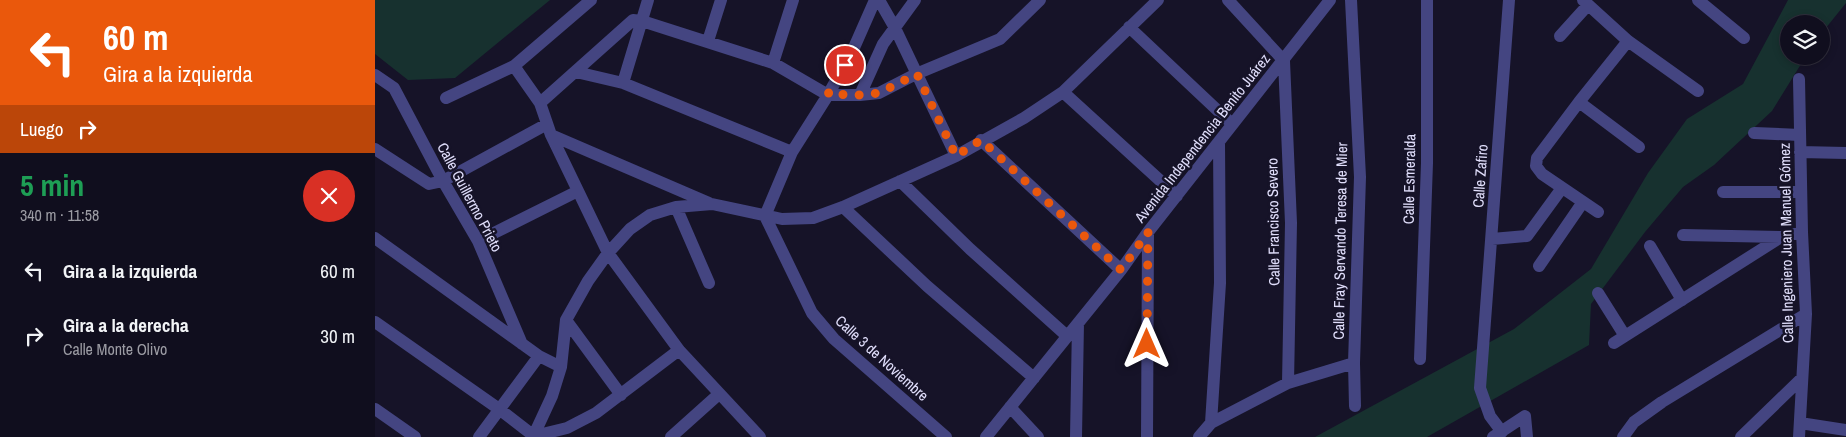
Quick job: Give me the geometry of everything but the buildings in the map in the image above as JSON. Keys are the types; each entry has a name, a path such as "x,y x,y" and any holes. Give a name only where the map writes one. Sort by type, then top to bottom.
{"street":[{"path":"446,98 514,66 591,0"},
{"path":"623,83 648,0"},
{"path":"708,41 721,0"},
{"path":"773,63 793,0"},
{"path":"765,216 791,152 853,50 875,0"},
{"path":"879,0 895,28 956,156"},
{"path":"860,95 883,44 915,0"},
{"path":"540,103 633,20 708,41 773,63 828,94 860,95 879,93 917,74 1000,39 1040,0"},
{"path":"549,129 712,204 782,219 813,218 901,182 956,156 981,140 1023,118 1063,92 1158,0"},
{"path":"1228,0 1284,61"},
{"name":"Avenida Independencia Benito Juárez","path":"986,437 1121,270 1148,232 1330,0"},
{"name":"Calle Fray Servando Teresa de Mier","path":"1351,0 1360,177 1354,363 1355,406"},
{"name":"Calle Esmeralda","path":"1419,359 1427,163 1427,0"},
{"name":"Calle Zafiro","path":"1497,434 1480,388 1509,0"},
{"path":"1698,0 1744,38"},
{"path":"1560,36 1586,2 1628,41 1698,91"},
{"path":"1129,27 1232,124"},
{"path":"1599,212 1542,174 1536,166 1537,158 1628,41"},
{"name":"Calle Francisco Severo","path":"1284,61 1291,222 1288,383"},
{"path":"514,66 540,103 549,129 608,253 679,350 760,437"},
{"path":"576,72 623,83 791,152"},
{"name":"Calle Guillermo Prieto","path":"375,75 394,88 443,181 478,241 522,344"},
{"name":"Calle Ingeniero Juan Manuel Gómez","path":"1799,79 1802,232 1806,314 1799,437"},
{"path":"1063,92 1177,196"},
{"path":"1579,102 1639,147"},
{"path":"375,149 429,184 443,181 549,129"},
{"path":"1754,133 1800,135"},
{"path":"981,140 1121,270"},
{"path":"1211,423 1220,283 1219,142"},
{"path":"1800,152 1846,153"},
{"path":"901,182 969,249 1067,336"},
{"path":"1492,239 1527,236 1562,188"},
{"path":"478,241 578,191"},
{"path":"1723,192 1801,192"},
{"path":"1539,266 1583,202"},
{"path":"534,437 552,396 561,367 565,320 588,281 608,253 630,229 651,215 677,207 712,204"},
{"path":"677,207 709,283"},
{"path":"843,207 927,286 1034,378"},
{"name":"Calle 3 de Noviembre","path":"765,216 812,313 834,339 946,437"},
{"path":"1147,437 1148,232"},
{"path":"1683,235 1781,237 1802,232"},
{"path":"1614,343 1781,237"},
{"path":"375,238 539,356 561,367"},
{"path":"1650,246 1682,300"},
{"path":"1598,293 1625,336"},
{"path":"1623,436 1634,422 1662,402 1806,314"},
{"path":"565,320 621,395"},
{"path":"375,322 499,409 534,437"},
{"path":"1076,437 1078,323"},
{"path":"534,437 567,428 596,413 679,350"},
{"path":"479,437 539,356"},
{"path":"1199,437 1211,423 1288,383 1354,363"},
{"path":"1741,437 1801,379"},
{"path":"671,437 719,394"},
{"path":"1010,408 1039,437"},
{"path":"375,409 415,437"},
{"path":"1497,434 1525,416 1527,437"},
{"path":"1800,423 1846,430"}],"green space":[{"path":"375,0 550,0 455,78 408,80 375,54"},
{"path":"1788,0 1846,0 1846,3 1830,23 1830,15 1780,15 1780,65 1800,65 1772,111 1714,165 1683,187 1645,232 1591,304 1589,345 1427,437 1315,437 1514,329 1591,269 1648,173 1687,119 1743,84"}],"route":[{"path":"845,65 828,94 860,95 879,93 917,74 956,156 981,140 1121,270 1148,232 1147,344"}]}
